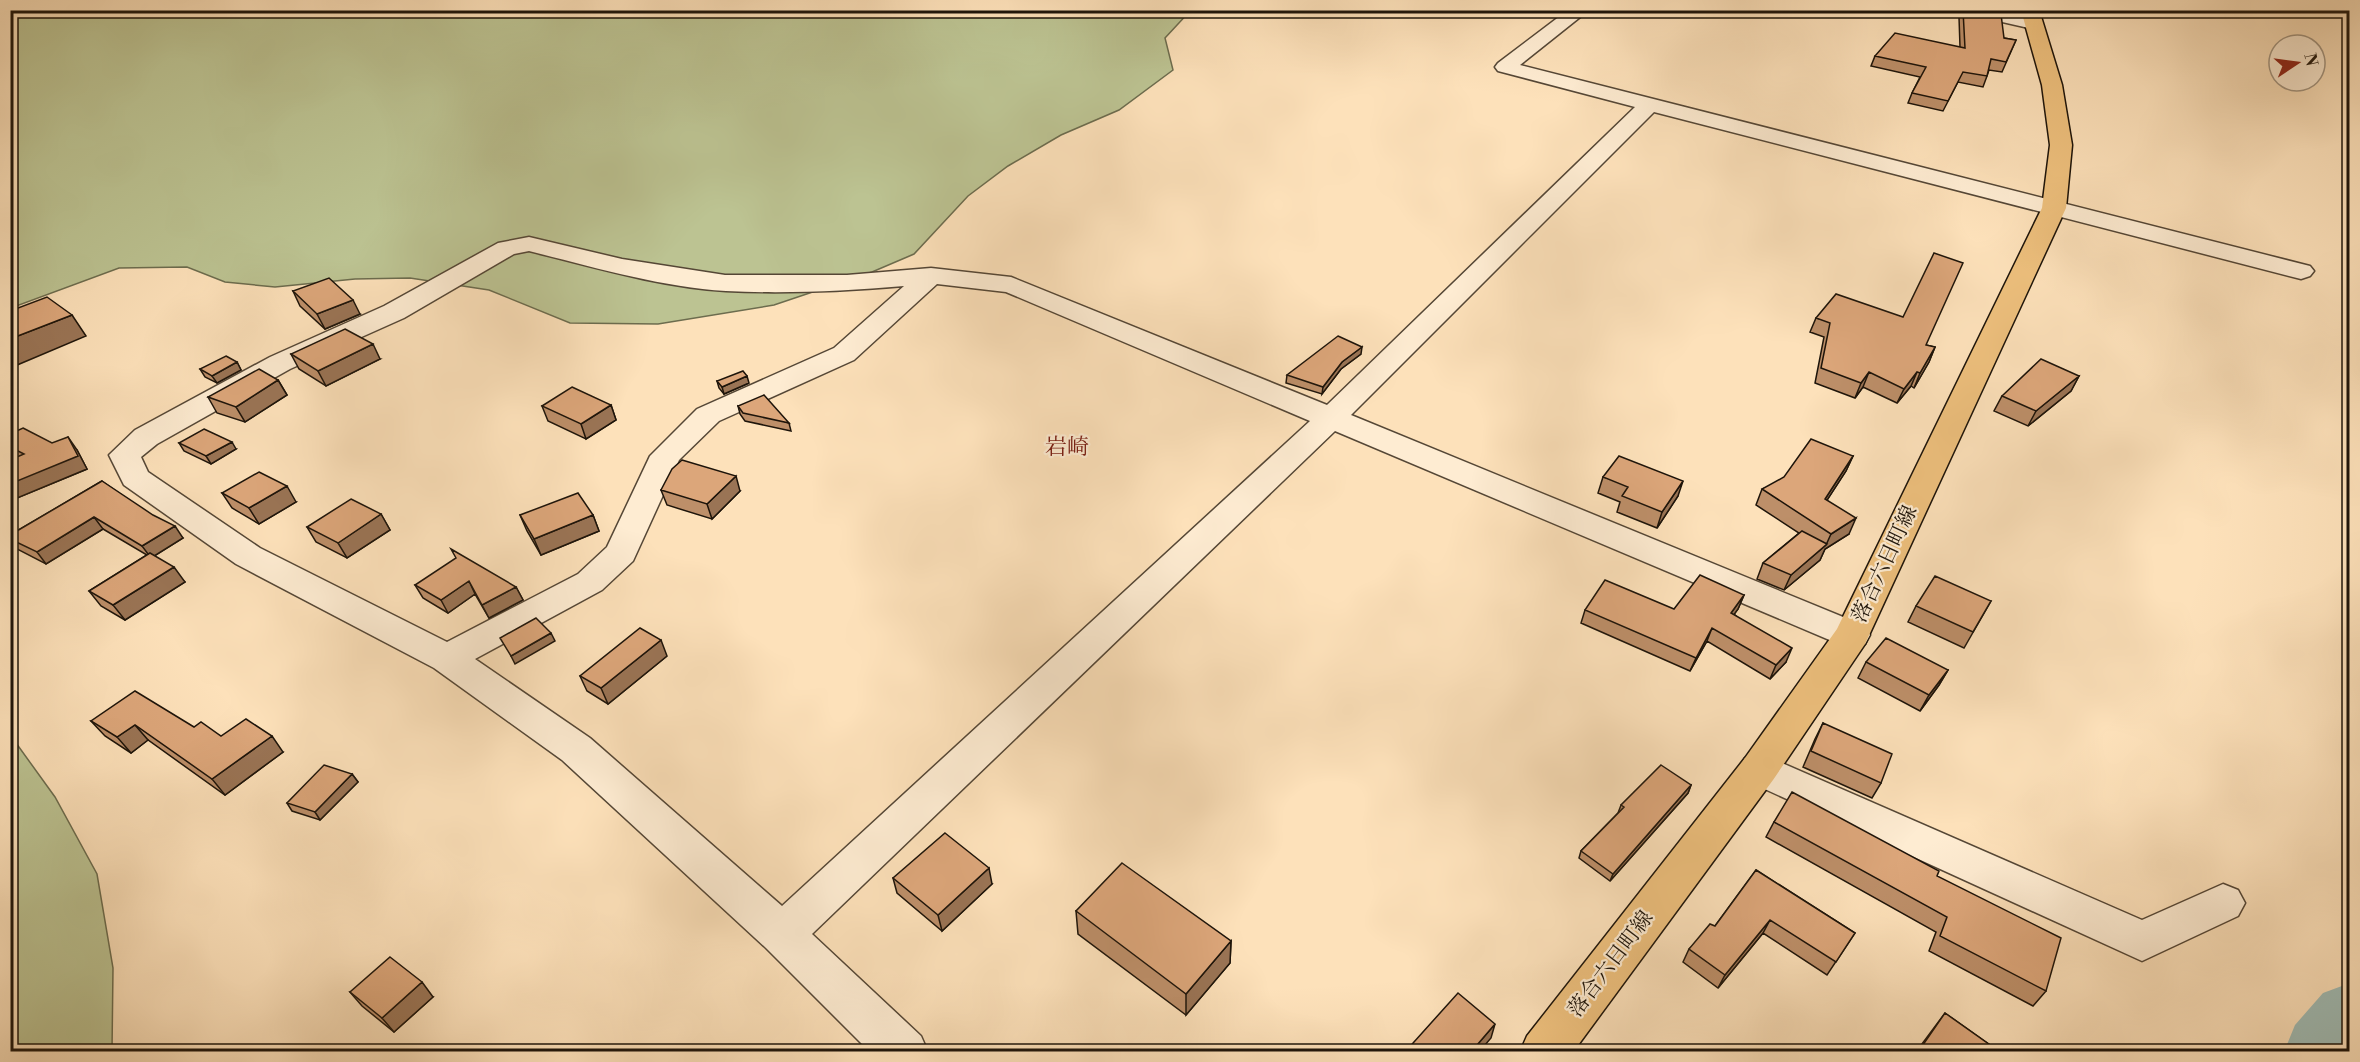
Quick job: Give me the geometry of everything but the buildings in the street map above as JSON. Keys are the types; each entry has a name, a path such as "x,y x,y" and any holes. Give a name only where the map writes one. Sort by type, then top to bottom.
{"main road":[{"name":"落合六日町線","path":"1544,1052 1759,769 1852,635 2054,208 2061,145 2052,85 2032,16"}],"street":[{"path":"1580,10 1505,67 2301,271"},
{"path":"1974,10 2032,16"},
{"path":"782,934 1331,418 1650,105"},
{"path":"904,1052 782,934 576,748 447,658 248,556 135,478 124,455 146,437 280,363 394,312 507,248 530,244 622,267 725,283 847,283 931,276 1011,285 1852,635"},
{"path":"447,658 590,582 606,568 621,553 665,456 708,415 844,354 931,276"},
{"path":"1759,769 2142,941 2223,903"}],"green space":[{"path":"1191,10 1165,38 1173,70 1119,110 1061,135 1008,166 968,196 914,254 872,272 774,305 658,324 570,323 489,290 410,278 355,279 275,287 225,282 187,267 119,268 11,308 11,11"},
{"path":"11,736 55,797 97,874 113,968 112,1051 11,1051"}],"waterway":[{"path":"2323,1052 2350,1019"}],"district":[{"name":"岩崎","path":"1067,447"}]}
